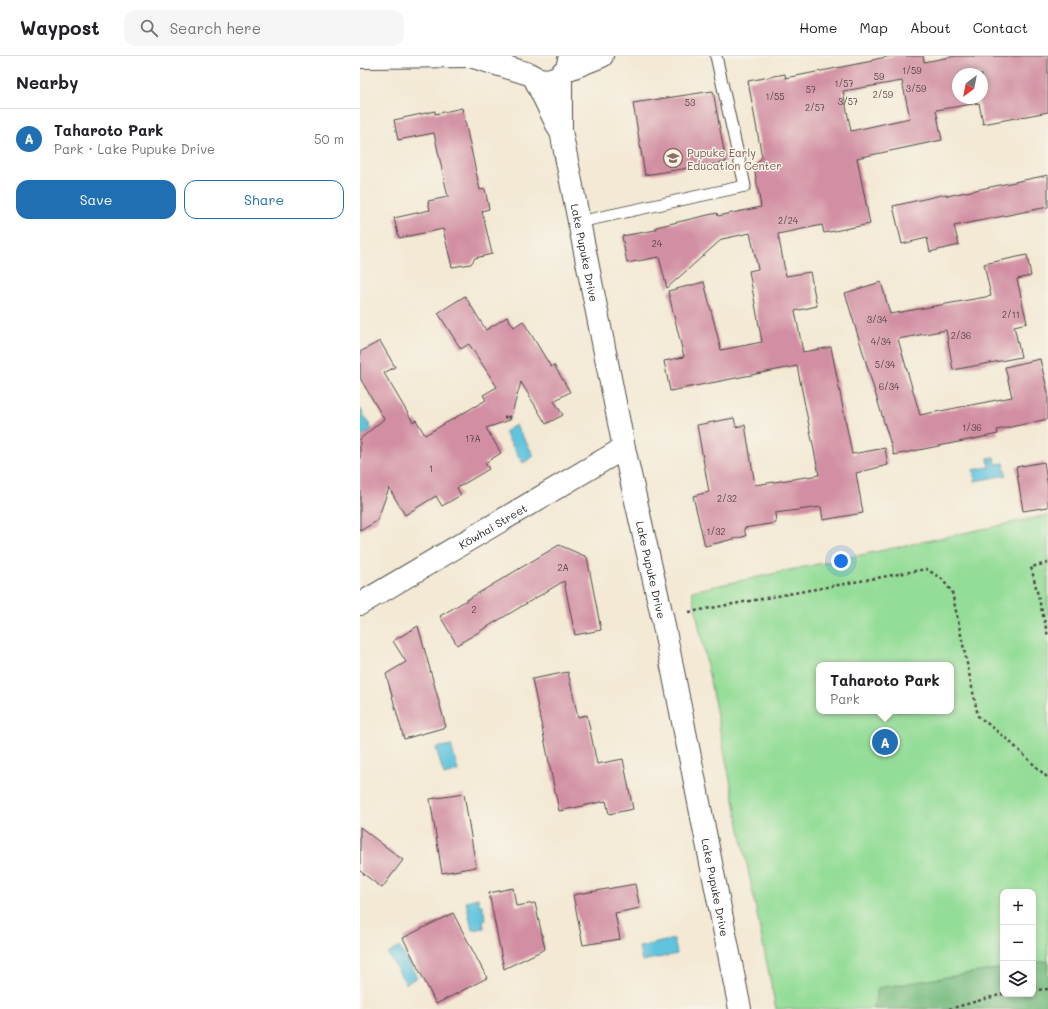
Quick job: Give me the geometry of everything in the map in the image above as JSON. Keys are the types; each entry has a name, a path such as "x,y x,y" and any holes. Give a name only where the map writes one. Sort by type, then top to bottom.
{"street":[{"path":"360,57 470,56 528,69 538,79 549,80 565,67 602,56"},
{"name":"Lake Pupuke Drive","path":"565,67 561,131 624,448 662,616 740,1009"},
{"name":"Lake Pupuke Drive","path":"528,69 561,131"},
{"name":"Kōwhai Street","path":"360,604 624,448"}],"lane":[{"path":"579,222 745,186 716,56"}],"path":[{"path":"1048,563 1031,567 1048,636"},
{"path":"689,612 926,569 941,578 952,592 978,716 1008,740 1048,778"},
{"path":"1036,990 1048,989"},
{"path":"949,1009 1000,995"}],"green space":[{"path":"1048,515 1048,1009 776,1009 692,591"},
{"path":"1048,961 1048,1009 873,1009 878,988 1000,968 1000,997 1036,997 1036,963"}],"water":[{"path":"360,408 372,430 361,436 360,434"},
{"path":"516,425 534,456 523,463 504,432"},
{"path":"994,457 996,464 1004,463 1006,475 975,481 973,470 989,467 988,458"},
{"path":"451,745 458,771 444,775 436,748"},
{"path":"478,898 479,905 482,905 486,920 483,921 484,928 472,930 466,901"},
{"path":"674,939 677,954 642,961 639,947"},
{"path":"399,947 417,977 406,984 388,954"}],"building":[{"path":"891,56 923,56 924,62 956,56 1048,56 1048,112 983,124 979,104 988,104 988,68 952,68 952,104 973,104 936,110 942,140 857,158 870,224 824,233 822,225 778,234 786,276 810,272 817,306 795,311 803,352 831,347 852,454 885,448 888,465 856,473 863,513 823,520 821,507 775,513 776,523 744,528 746,536 705,546 693,496 709,492 697,425 734,418 736,427 745,425 755,485 819,475 797,366 670,391 664,361 684,357 668,291 704,282 721,350 762,342 749,271 758,269 750,233 722,239 667,288 659,257 627,263 622,236 656,230 656,227 717,213 718,216 761,207 754,167 762,157 748,81 785,74 786,78","holes":["902,81 910,118 851,131 843,91"]},
{"path":"713,91 726,162 645,175 633,103"},
{"path":"462,108 480,190 485,189 489,209 482,211 492,254 475,258 471,264 452,267 443,229 399,238 394,218 430,210 428,201 448,197 434,133 398,140 394,120 435,111 435,114"},
{"path":"1048,175 1048,207 954,226 959,245 930,252 927,238 902,244 893,206 946,194 947,196"},
{"path":"1027,255 1031,276 1017,279 1027,323 1014,326 1021,357 953,370 946,330 898,339 920,415 1012,397 1005,367 1040,359 1048,393 1048,419 997,430 998,434 894,455 845,293 881,282 890,314 991,296 984,264"},
{"path":"465,296 486,330 507,317 514,327 523,321 551,367 554,365 570,392 554,401 563,415 546,424 521,382 510,420 486,428 501,453 485,463 489,469 457,488 461,495 442,506 436,496 405,515 389,488 377,521 360,531 360,439 384,419 360,378 360,352 380,341 395,367 384,373 413,422 416,420 425,435 486,400 483,395 497,387 469,344 461,349 438,313"},
{"path":"1044,462 1048,487 1048,507 1023,511 1016,467"},
{"path":"559,545 587,557 601,630 575,635 564,581 457,645 440,616"},
{"path":"418,626 446,727 404,739 386,674 406,662 393,641"},
{"path":"568,672 578,717 587,715 597,764 623,759 633,809 609,814 606,801 559,811 532,679"},
{"path":"464,794 476,867 442,873 430,799"},
{"path":"360,827 403,860 382,888 360,871"},
{"path":"635,884 640,908 615,913 620,939 583,945 573,895"},
{"path":"513,888 516,906 535,903 545,949 504,969 489,893"},
{"path":"453,913 487,978 436,1004 403,938"}],"place":[{"name":"Pupuke Early Education Center","path":"673,158"},
{"name":"Taharoto Park","path":"885,742"}]}
